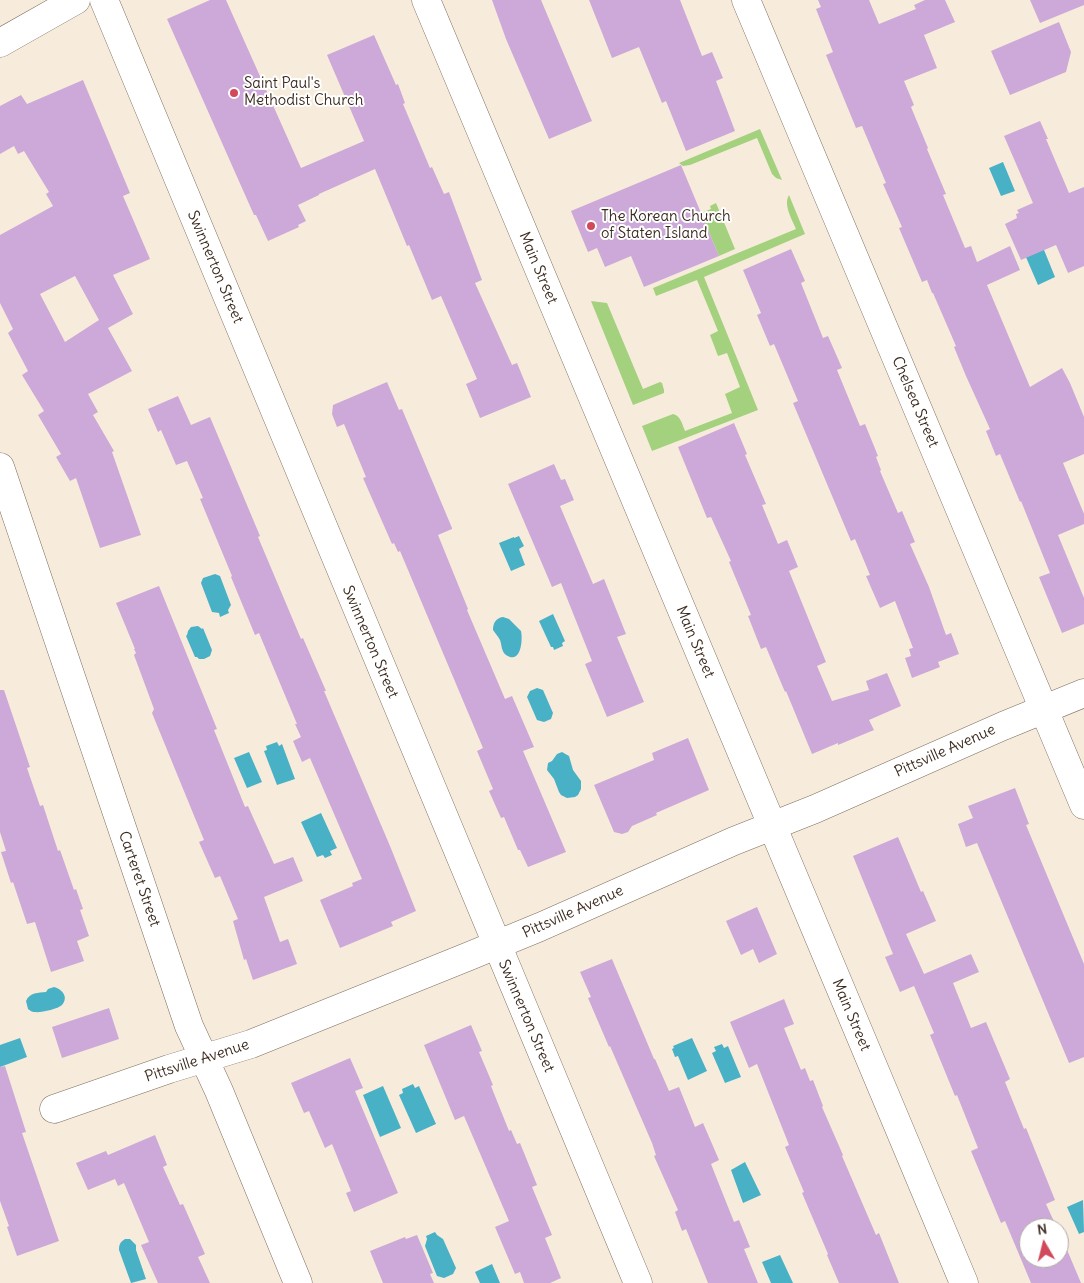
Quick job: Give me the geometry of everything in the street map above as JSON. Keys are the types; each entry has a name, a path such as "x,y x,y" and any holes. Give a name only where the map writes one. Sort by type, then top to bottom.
{"street":[{"path":"1,39 76,0"},
{"name":"Swinnerton Street","path":"104,0 638,1283"},
{"name":"Main Street","path":"426,0 964,1283"},
{"name":"Chelsea Street","path":"746,0 1084,805"},
{"name":"Carteret Street","path":"0,468 189,1026 219,1091 298,1283"},
{"name":"Pittsville Avenue","path":"54,1109 169,1069 251,1044 496,945 734,841 815,809 1003,726 1084,693"}],"green space":[{"path":"760,129 782,180 772,174 757,138 690,165 683,166 679,163"},
{"path":"789,195 805,234 704,277 758,410 652,451 642,426 673,414 680,418 685,431 732,413 725,394 740,387 727,353 718,356 710,335 718,331 697,280 656,296 653,288 796,229 788,208 787,199"},
{"path":"716,203 735,249 719,256 701,213 711,209 710,206"},
{"path":"591,301 607,303 643,389 660,382 662,383 664,393 633,405"}],"water":[{"path":"1003,162 1015,191 1001,196 989,168"},
{"path":"1040,240 1055,277 1038,285 1022,248"},
{"path":"519,536 524,546 519,549 525,565 511,571 499,543"},
{"path":"215,574 220,576 231,605 228,610 229,613 220,617 219,613 212,612 201,583 203,578"},
{"path":"553,614 565,641 562,643 563,646 554,650 539,621"},
{"path":"503,617 509,619 521,631 520,650 515,657 504,653 500,640 493,630 495,621"},
{"path":"198,626 203,628 212,650 210,656 204,659 195,657 186,636 191,627"},
{"path":"537,688 543,690 553,713 551,719 544,722 537,720 527,697 530,691"},
{"path":"277,742 279,746 282,744 295,779 277,785 264,751 267,750 266,746"},
{"path":"249,752 262,782 247,788 234,758"},
{"path":"562,752 569,756 573,770 581,781 581,789 575,797 567,798 561,795 554,779 547,770 548,763 557,754"},
{"path":"321,813 337,848 330,851 332,855 325,858 323,855 317,857 301,822"},
{"path":"54,987 65,996 62,1005 41,1012 33,1012 28,1009 26,1001 30,996 46,992"},
{"path":"20,1038 27,1057 0,1067 0,1045"},
{"path":"692,1038 707,1071 688,1080 678,1056 675,1057 672,1049 674,1048 673,1046"},
{"path":"722,1044 724,1048 728,1046 741,1077 725,1083 712,1053 716,1051 714,1047"},
{"path":"413,1084 415,1088 419,1086 436,1124 416,1133 399,1095 403,1093 402,1089"},
{"path":"383,1086 401,1128 380,1137 363,1095"},
{"path":"745,1162 761,1195 743,1203 731,1170"},
{"path":"1083,1200 1084,1232 1079,1234 1067,1207"},
{"path":"435,1232 443,1239 456,1268 453,1274 444,1278 437,1276 425,1246 426,1236"},
{"path":"125,1239 130,1239 136,1245 146,1279 131,1283 119,1250 120,1244"},
{"path":"780,1255 793,1283 771,1283 762,1262"},
{"path":"492,1264 500,1283 480,1283 475,1272"}],"building":[{"path":"210,0 226,0 301,168 364,141 327,55 374,35 396,85 398,84 405,103 403,104 430,168 432,167 444,194 449,192 482,280 475,283 512,365 517,363 531,397 480,418 466,384 477,379 441,296 432,300 375,169 298,205 306,221 298,225 299,227 268,241 256,215 254,215 167,19"},
{"path":"492,0 541,0 592,121 549,139 506,39"},
{"path":"589,0 680,0 702,56 712,52 723,78 716,81 735,131 686,151 666,101 662,103 639,47 612,58"},
{"path":"818,0 869,0 879,24 916,9 914,5 925,0 945,0 955,22 924,35 937,68 904,81 914,105 911,107 946,194 943,195 965,248 971,246 977,262 1010,246 1020,270 987,285 1030,387 1062,368 1084,417 1084,454 1063,463 1084,514 1084,524 1058,535 1084,598 1084,624 1062,633 1039,577 1050,573 1021,501 1000,454 996,456 986,431 990,429 954,347 956,346 927,280 922,282 899,228 902,227 883,184 886,183 862,126 856,128 826,55 833,52 816,9 821,7"},
{"path":"1030,0 1084,0 1084,5 1040,23"},
{"path":"1059,22 1071,52 1066,72 1010,95 991,51"},
{"path":"83,80 130,193 123,196 150,259 113,275 133,314 108,328 132,371 88,394 98,412 93,415 114,451 112,452 141,535 100,548 76,478 70,481 56,457 61,454 38,415 44,411 22,375 28,371 8,333 13,329 0,303 0,235 53,206 46,194 49,192 24,151 18,154 14,146 0,154 0,106 21,95 27,104","holes":["75,276 99,320 65,342 40,294"]},
{"path":"1040,121 1069,193 1084,187 1084,266 1068,273 1056,245 1021,260 1005,224 1017,218 1016,214 1019,213 1017,210 1033,203 1004,136"},
{"path":"681,165 719,256 644,287 631,256 605,267 597,248 588,252 571,211"},
{"path":"791,249 805,281 801,283 823,338 828,336 842,368 837,370 860,426 865,424 878,456 876,457 880,471 898,513 902,511 915,542 910,544 929,587 946,635 951,633 959,654 938,662 940,667 912,678 905,658 911,656 909,649 913,648 895,601 880,608 866,576 870,575 855,539 851,541 793,403 798,401 774,344 770,346 757,315 761,313 743,270"},
{"path":"387,382 399,410 402,409 452,528 438,535 467,610 505,699 512,696 534,747 523,751 566,852 528,867 520,850 518,850 504,817 501,818 489,791 493,789 477,751 483,748 400,551 398,552 394,543 392,544 363,478 366,477 344,424 337,427 332,414 333,405"},
{"path":"178,396 191,425 210,417 260,536 258,537 301,639 303,638 326,691 324,691 416,911 391,922 393,926 340,948 320,900 353,886 352,883 362,879 310,758 302,762 293,741 301,737 295,724 297,724 259,633 255,635 200,499 203,498 187,461 176,465 161,430 158,432 148,409"},
{"path":"734,423 747,454 745,455 766,504 762,505 778,544 787,540 798,567 789,571 826,662 817,666 832,701 869,690 866,681 887,673 901,706 869,720 874,730 812,754 766,647 761,649 748,616 751,615 729,562 731,561 711,517 707,518 678,447"},
{"path":"554,464 561,480 565,479 574,500 560,506 593,584 604,579 626,634 617,637 644,702 607,717 585,664 592,661 561,583 552,587 508,484"},
{"path":"159,586 217,729 214,730 245,807 248,806 274,864 293,857 303,881 264,897 280,942 288,939 297,964 253,980 246,959 244,960 233,921 238,919 220,876 215,878 199,842 204,840 152,713 154,709 134,655 136,653 135,649 116,603"},
{"path":"0,690 4,690 30,767 27,768 40,806 43,805 58,851 60,850 74,890 76,889 83,909 80,910 89,936 77,941 84,961 51,972 35,922 27,924 1,852 6,851 0,832"},
{"path":"688,738 709,790 656,813 657,815 632,826 628,832 622,834 614,832 594,785 654,760 652,753"},
{"path":"1015,788 1029,824 1026,825 1084,964 1084,1057 1069,1063 977,843 966,847 958,824 973,818 968,806"},
{"path":"898,837 921,892 923,891 936,921 906,934 924,974 971,954 979,972 953,983 971,1028 986,1022 1010,1079 1005,1082 1055,1200 1046,1204 1052,1218 1019,1218 1019,1254 1005,1221 1001,1223 971,1151 978,1148 930,1035 934,1033 914,986 900,992 885,957 893,954 853,856"},
{"path":"757,907 777,954 759,963 753,949 741,955 726,921"},
{"path":"612,959 669,1091 679,1087 695,1127 703,1123 719,1160 711,1164 734,1222 739,1220 750,1247 744,1249 758,1283 708,1283 686,1229 682,1231 675,1212 678,1210 654,1156 656,1155 652,1143 588,998 591,997 580,972"},
{"path":"784,999 794,1024 784,1028 801,1070 805,1068 810,1081 813,1080 842,1156 876,1235 879,1233 899,1283 839,1283 802,1193 804,1192 785,1147 789,1145 757,1064 749,1068 730,1022"},
{"path":"109,1008 119,1039 62,1058 52,1027"},
{"path":"471,1025 482,1051 479,1052 493,1085 491,1086 509,1131 511,1130 517,1144 520,1143 537,1185 532,1187 552,1235 545,1238 561,1278 550,1283 524,1283 520,1272 515,1274 495,1227 509,1221 464,1116 455,1120 424,1045"},
{"path":"350,1058 363,1088 355,1091 398,1193 354,1212 346,1193 351,1191 332,1144 325,1148 309,1111 304,1113 291,1083"},
{"path":"5,1066 26,1132 22,1133 59,1241 17,1256 0,1201 0,1067"},
{"path":"155,1135 167,1165 163,1167 180,1205 183,1204 205,1254 198,1257 210,1283 158,1283 141,1245 149,1242 124,1183 118,1186 115,1179 88,1190 76,1163 106,1151 108,1155"},
{"path":"417,1235 433,1273 430,1274 434,1283 383,1283 370,1251 405,1237 406,1239"},
{"path":"1069,1254 1081,1283 1031,1283 1025,1268 1069,1268"}],"place":[{"name":"Saint Paul's Methodist Church","path":"234,93"},
{"name":"The Korean Church of Staten Island","path":"591,226"}]}
